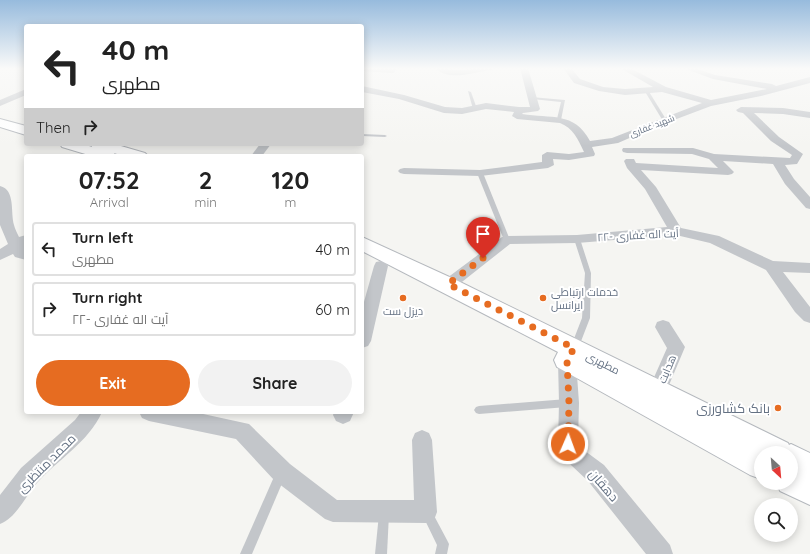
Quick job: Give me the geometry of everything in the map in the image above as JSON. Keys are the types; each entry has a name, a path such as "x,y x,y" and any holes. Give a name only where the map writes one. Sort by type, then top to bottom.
{"main road":[{"path":"0,114 24,121"},
{"path":"0,123 24,130"},
{"path":"77,146 126,154"},
{"path":"91,149 103,154"},
{"name":"مطهری","path":"364,244 448,284 754,460"},
{"name":"مطهری","path":"372,261 571,355 657,391 764,446"},
{"path":"798,463 810,469"},
{"path":"798,484 810,490"}],"street":[{"path":"0,104 22,94"},
{"path":"386,94 402,97 444,110 462,112 486,106 519,110 535,109 531,94"},
{"path":"679,94 710,103 746,111 783,112 810,115"},
{"name":"شهید غفاری","path":"587,145 614,142 646,127 710,103 751,94"},
{"path":"0,104 24,98"},
{"path":"404,171 480,173 548,165 547,155 569,157 590,154 584,138 570,123 559,118 533,120 517,116 519,110"},
{"path":"614,142 627,150 694,152 713,157 793,162 798,154 775,139 746,111"},
{"path":"258,154 264,146"},
{"path":"627,150 631,166 650,187 676,231"},
{"path":"631,166 728,172 713,157"},
{"path":"777,161 789,181 810,204"},
{"path":"0,190 4,195 7,225 23,246 0,255"},
{"name":"۲۲- آیت اله غفاری","path":"507,240 577,239 676,231 714,238 771,266 801,308 810,317"},
{"path":"448,284 507,240"},
{"path":"364,325 372,261"},
{"path":"771,266 810,268"},
{"name":"هدایت","path":"657,391 676,347 663,327"},
{"name":"دهقان","path":"571,355 568,444 578,458 596,473 661,554"},
{"name":"محمد منتظری","path":"0,513 29,476 82,427 91,414"},
{"path":"159,414 242,431 282,472 333,511 426,512 422,440"}],"lane":[{"path":"470,94 475,109"},
{"path":"648,94 665,121"},
{"path":"532,98 563,101 559,118"},
{"path":"364,135 385,136"},
{"path":"480,173 507,240"},
{"path":"571,355 586,318 588,273 577,239"},
{"path":"479,410 569,403"},
{"path":"246,554 282,472"},
{"path":"381,554 384,512"},
{"path":"426,512 443,544 441,554"}],"place":[{"name":"دیزل ست","path":"403,298"},
{"name":"خدمات ارتباطی ایرانسل","path":"543,298"},
{"name":"بانک کشاورزی","path":"778,408"}],"route":[{"path":"483,258 448,284 574,348 567,361 569,403 568,444"}]}
